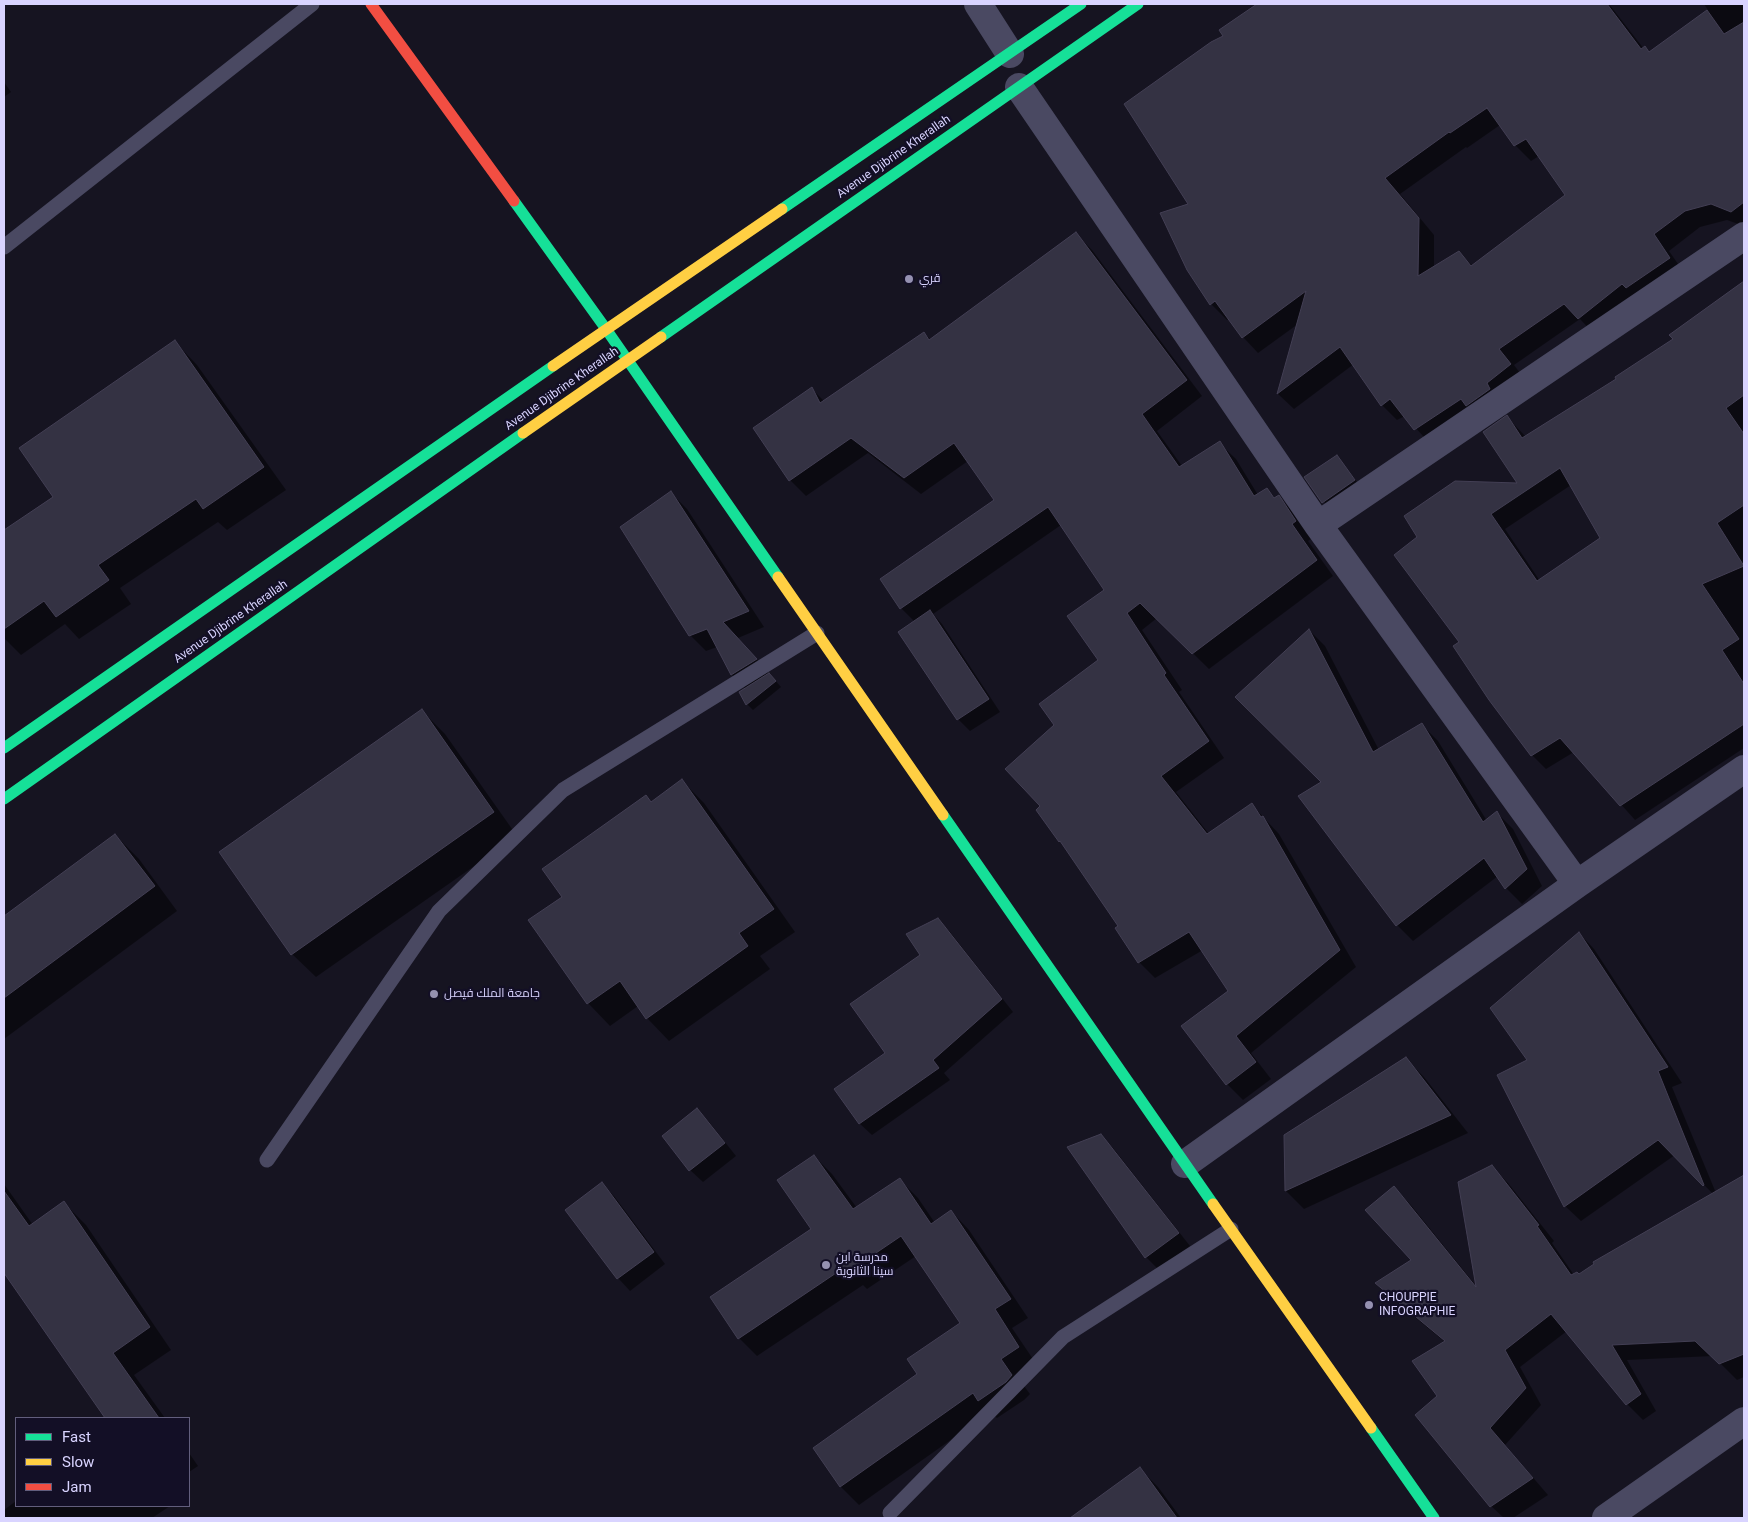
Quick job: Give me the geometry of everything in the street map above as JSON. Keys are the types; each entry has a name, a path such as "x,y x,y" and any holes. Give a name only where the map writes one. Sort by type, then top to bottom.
{"street":[{"path":"371,4 628,360 1185,1164 1434,1518"},
{"path":"978,4 1010,54"},
{"name":"Avenue Djibrine Kherallah","path":"4,748 606,329 1081,4"},
{"name":"Avenue Djibrine Kherallah","path":"4,800 628,360 1138,4"},
{"path":"1018,87 1318,525 1577,884"},
{"path":"1318,525 1744,236"},
{"path":"1185,1164 1577,884 1744,769"},
{"path":"1606,1518 1744,1421"}],"lane":[{"path":"4,247 312,4"},
{"path":"267,1160 439,910 563,790 817,633"},
{"path":"890,1512 1063,1337 1231,1229"}],"building":[{"path":"1257,4 1607,4 1641,49 1645,46 1649,52 1707,10 1724,34 1744,22 1744,202 1731,212 1711,204 1685,211 1654,234 1670,258 1626,288 1622,284 1578,319 1564,304 1499,349 1511,364 1487,383 1490,389 1466,406 1461,399 1414,430 1390,399 1381,406 1340,347 1277,394 1306,291 1242,338 1215,301 1210,305 1187,270 1160,213 1188,204 1124,104 1211,42 1223,36 1219,30","holes":["1487,108 1514,146 1526,139 1565,195 1471,266 1459,251 1418,276 1419,218 1385,178 1449,132"]},
{"path":"1076,232 1187,380 1142,414 1179,467 1220,441 1254,496 1267,488 1274,498 1279,495 1296,521 1292,524 1317,560 1192,654 1140,603 1127,613 1166,673 1164,675 1209,741 1161,776 1207,834 1252,803 1261,817 1263,816 1340,950 1236,1036 1256,1062 1226,1085 1181,1026 1228,991 1189,932 1138,963 1115,928 1118,926 1060,841 1036,810 1040,806 1005,769 1054,725 1039,704 1098,660 1067,616 1104,590 1048,507 900,609 880,579 994,500 954,443 904,478 851,438 789,481 753,428 812,387 820,403 924,332 929,340"},
{"path":"1744,281 1744,395 1726,408 1744,434 1744,505 1717,523 1744,566 1702,584 1739,639 1722,650 1744,684 1744,724 1620,806 1560,738 1531,756 1489,700 1453,646 1459,642 1394,555 1417,537 1404,516 1455,481 1517,483 1483,432 1507,415 1522,438 1616,379 1615,377 1673,339 1669,335","holes":["1560,468 1600,538 1537,581 1491,514"]},
{"path":"175,340 264,467 203,509 196,499 98,565 109,580 56,617 44,601 4,629 4,530 53,497 19,448"},
{"path":"1337,455 1355,480 1322,503 1304,477"},
{"path":"671,491 749,611 723,622 757,659 731,675 707,629 689,636 620,527"},
{"path":"930,610 989,699 957,720 898,632"},
{"path":"1309,629 1373,752 1422,723 1483,822 1497,811 1527,869 1505,889 1484,858 1396,926 1298,796 1321,782 1235,697"},
{"path":"769,673 776,681 746,705 739,692"},
{"path":"422,709 494,812 291,955 219,852"},
{"path":"682,779 774,909 739,933 748,946 646,1019 620,981 587,1004 528,920 562,897 542,869 646,795 651,802"},
{"path":"115,834 155,886 4,998 4,916"},
{"path":"938,918 1002,999 933,1060 939,1068 859,1124 834,1089 885,1053 850,1004 920,955 906,934"},
{"path":"1579,932 1668,1067 1658,1071 1703,1186 1658,1140 1564,1207 1497,1075 1527,1060 1490,1008"},
{"path":"1406,1057 1451,1115 1285,1191 1284,1135"},
{"path":"697,1108 725,1143 689,1171 662,1136"},
{"path":"1101,1134 1179,1233 1145,1258 1067,1147"},
{"path":"814,1155 853,1209 900,1178 931,1224 951,1210 1011,1299 995,1309 1019,1347 1001,1359 1012,1375 1006,1382 978,1401 973,1393 840,1487 813,1448 917,1374 907,1359 960,1323 901,1236 848,1272 845,1267 738,1339 710,1297 811,1229 777,1180"},
{"path":"1492,1165 1539,1225 1537,1226 1571,1275 1577,1272 1579,1274 1594,1264 1593,1262 1744,1175 1744,1354 1719,1364 1695,1341 1612,1345 1641,1394 1626,1405 1551,1314 1505,1350 1526,1388 1490,1428 1533,1478 1490,1507 1415,1415 1437,1396 1412,1361 1445,1341 1375,1283 1411,1260 1365,1210 1394,1186 1476,1287 1458,1182"},
{"path":"602,1182 654,1252 617,1279 565,1210"},
{"path":"4,1191 29,1226 64,1201 150,1327 113,1353 158,1417 104,1417 4,1273"},
{"path":"1140,1467 1177,1518 1070,1518"}],"traffic: fast":[{"path":"782,209 1081,4"},
{"path":"661,337 1138,4"},
{"path":"514,201 606,329 778,577"},
{"path":"4,748 553,366"},
{"path":"4,799 523,433"},
{"path":"943,815 1213,1204"},
{"path":"1371,1428 1434,1518"}],"traffic: slow":[{"path":"553,366 782,209"},
{"path":"523,433 661,337"},
{"path":"778,577 943,815"},
{"path":"1213,1204 1371,1428"}],"traffic: jam":[{"path":"371,4 514,201"}],"place":[{"name":"قري","path":"909,279"},
{"name":"جامعة الملك فيصل","path":"434,994"},
{"name":"مدرسة ابن سينا الثانوية","path":"826,1265"},
{"name":"CHOUPPIE INFOGRAPHIE","path":"1369,1305"}]}
